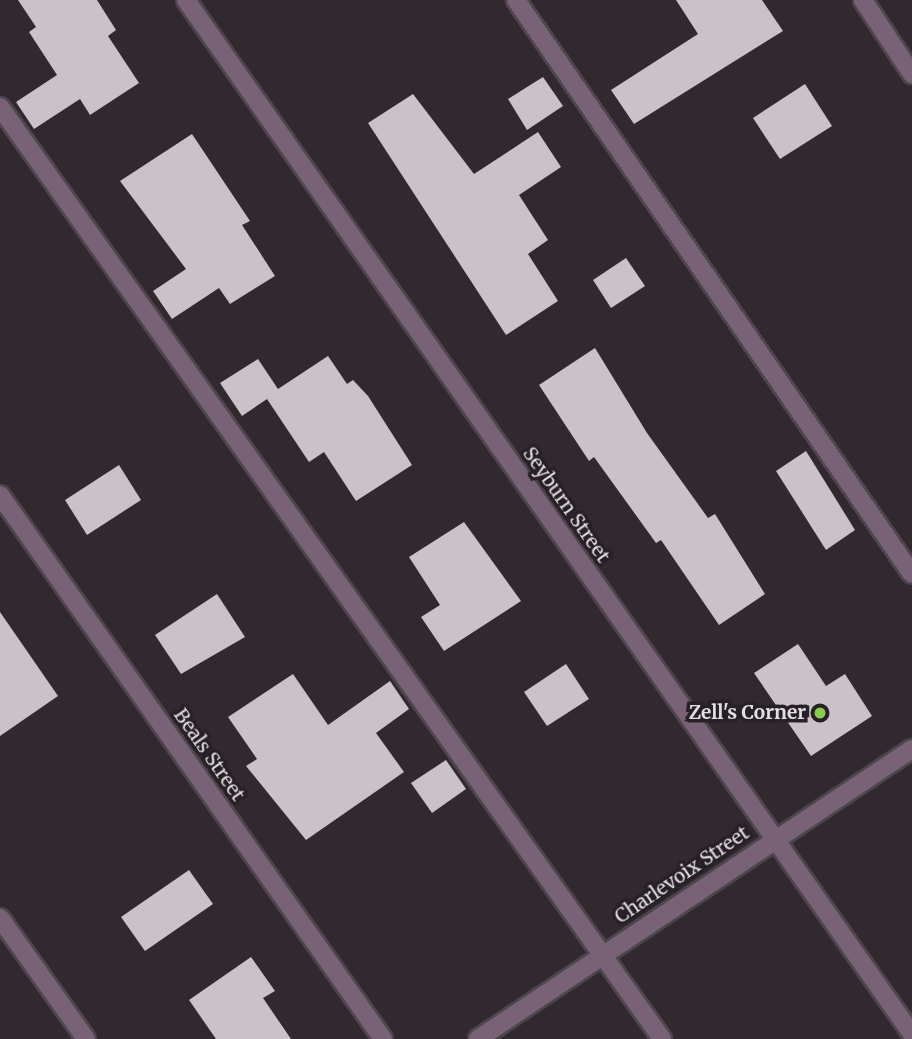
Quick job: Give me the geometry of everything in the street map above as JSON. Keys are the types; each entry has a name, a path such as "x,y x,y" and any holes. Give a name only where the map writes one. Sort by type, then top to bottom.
{"street":[{"name":"Seyburn Street","path":"186,0 912,1034"},
{"path":"516,0 912,574"},
{"path":"863,0 912,74"},
{"path":"0,107 662,1039"},
{"name":"Beals Street","path":"0,495 383,1039"},
{"name":"Charlevoix Street","path":"478,1039 912,749"},
{"path":"0,918 86,1039"}],"building":[{"path":"18,0 97,0 116,30 108,36 139,83 90,115 80,99 34,129 16,102 57,75 29,32 36,27"},
{"path":"676,0 762,0 783,31 634,124 611,90 698,34"},
{"path":"543,77 563,106 527,130 508,99"},
{"path":"805,84 832,126 780,159 753,118"},
{"path":"413,94 474,174 538,132 561,167 519,195 548,240 528,254 558,301 506,335 368,123"},
{"path":"192,134 250,221 242,225 275,276 230,304 219,288 172,319 153,291 186,269 120,181"},
{"path":"626,258 645,286 611,308 593,280"},
{"path":"595,348 647,433 708,518 715,514 765,594 719,625 661,540 656,543 594,457 589,461 539,385"},
{"path":"328,356 347,384 353,380 368,396 412,465 356,501 324,452 309,462 267,399 242,416 220,383 258,359 278,389"},
{"path":"806,451 855,530 826,550 776,471"},
{"path":"119,465 141,500 87,535 65,500"},
{"path":"464,522 521,601 444,651 421,617 440,605 409,557"},
{"path":"217,594 245,637 181,674 155,635"},
{"path":"0,612 58,696 0,736"},
{"path":"798,644 826,686 845,674 872,716 811,756 754,673"},
{"path":"566,664 589,699 547,726 524,692"},
{"path":"293,674 328,725 390,681 409,709 376,733 404,772 306,840 246,766 257,759 228,717"},
{"path":"446,760 466,789 432,813 411,783"},
{"path":"189,870 213,904 145,951 121,917"},
{"path":"251,957 275,991 263,998 291,1039 216,1039 189,1000"}],"place":[{"name":"Zell's Corner","path":"820,713"}]}
